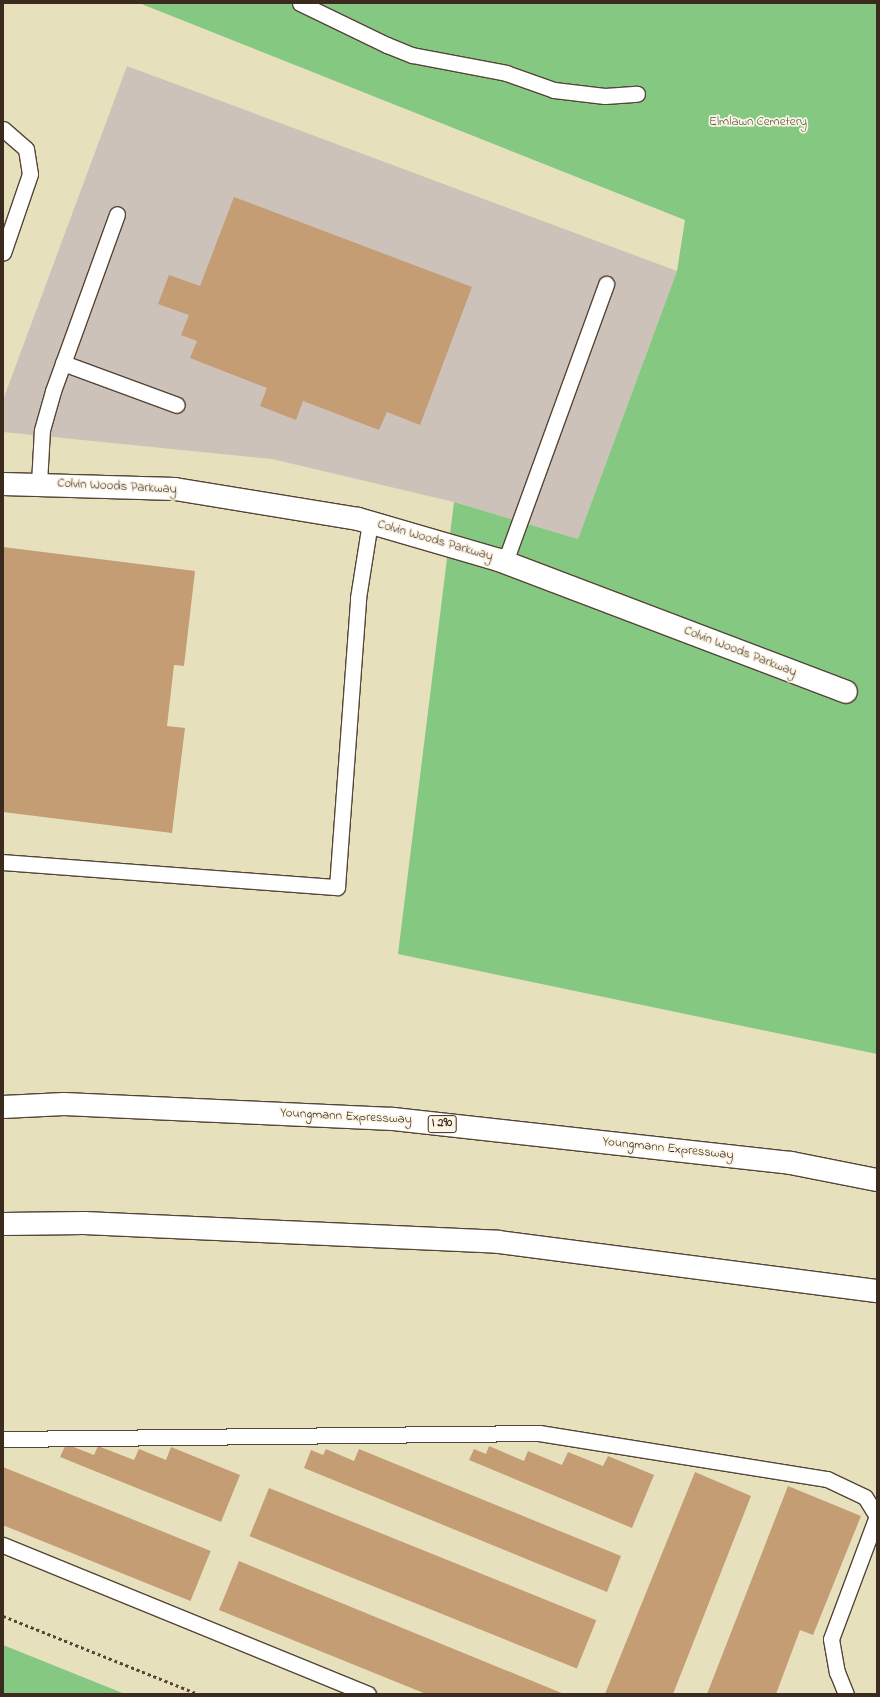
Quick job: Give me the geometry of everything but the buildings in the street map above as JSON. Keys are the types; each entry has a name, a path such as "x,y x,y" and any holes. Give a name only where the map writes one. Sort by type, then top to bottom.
{"main road":[{"name":"Colvin Woods Parkway","path":"3,484 39,483 174,489 370,522 505,562 846,692"},
{"name":"Youngmann Expressway","path":"3,1107 64,1104 393,1119 791,1163 877,1180"},
{"path":"3,1224 84,1223 499,1242 877,1291"}],"lane":[{"path":"300,3 387,45 412,55 506,73 554,90 605,96 637,94"},
{"path":"3,129 26,149 30,174 3,253"},
{"path":"39,483 42,430 63,363 118,214"},
{"path":"505,562 606,284"},
{"path":"63,363 177,405"},
{"path":"3,862 336,887 358,598 370,522"},
{"path":"3,1439 539,1433 827,1479 865,1497 876,1516 831,1639 837,1672 846,1694"},
{"path":"3,1545 368,1694"}],"path":[{"path":"3,1616 198,1694"}],"shaded area":[{"path":"127,66 677,271 578,539 454,502 272,459 3,432 3,400"}],"green space":[{"name":"Elmlawn Cemetery","path":"139,3 877,3 877,1054 398,954 454,502 578,539 677,271 685,220"},
{"path":"3,1645 125,1694 3,1694"}]}
